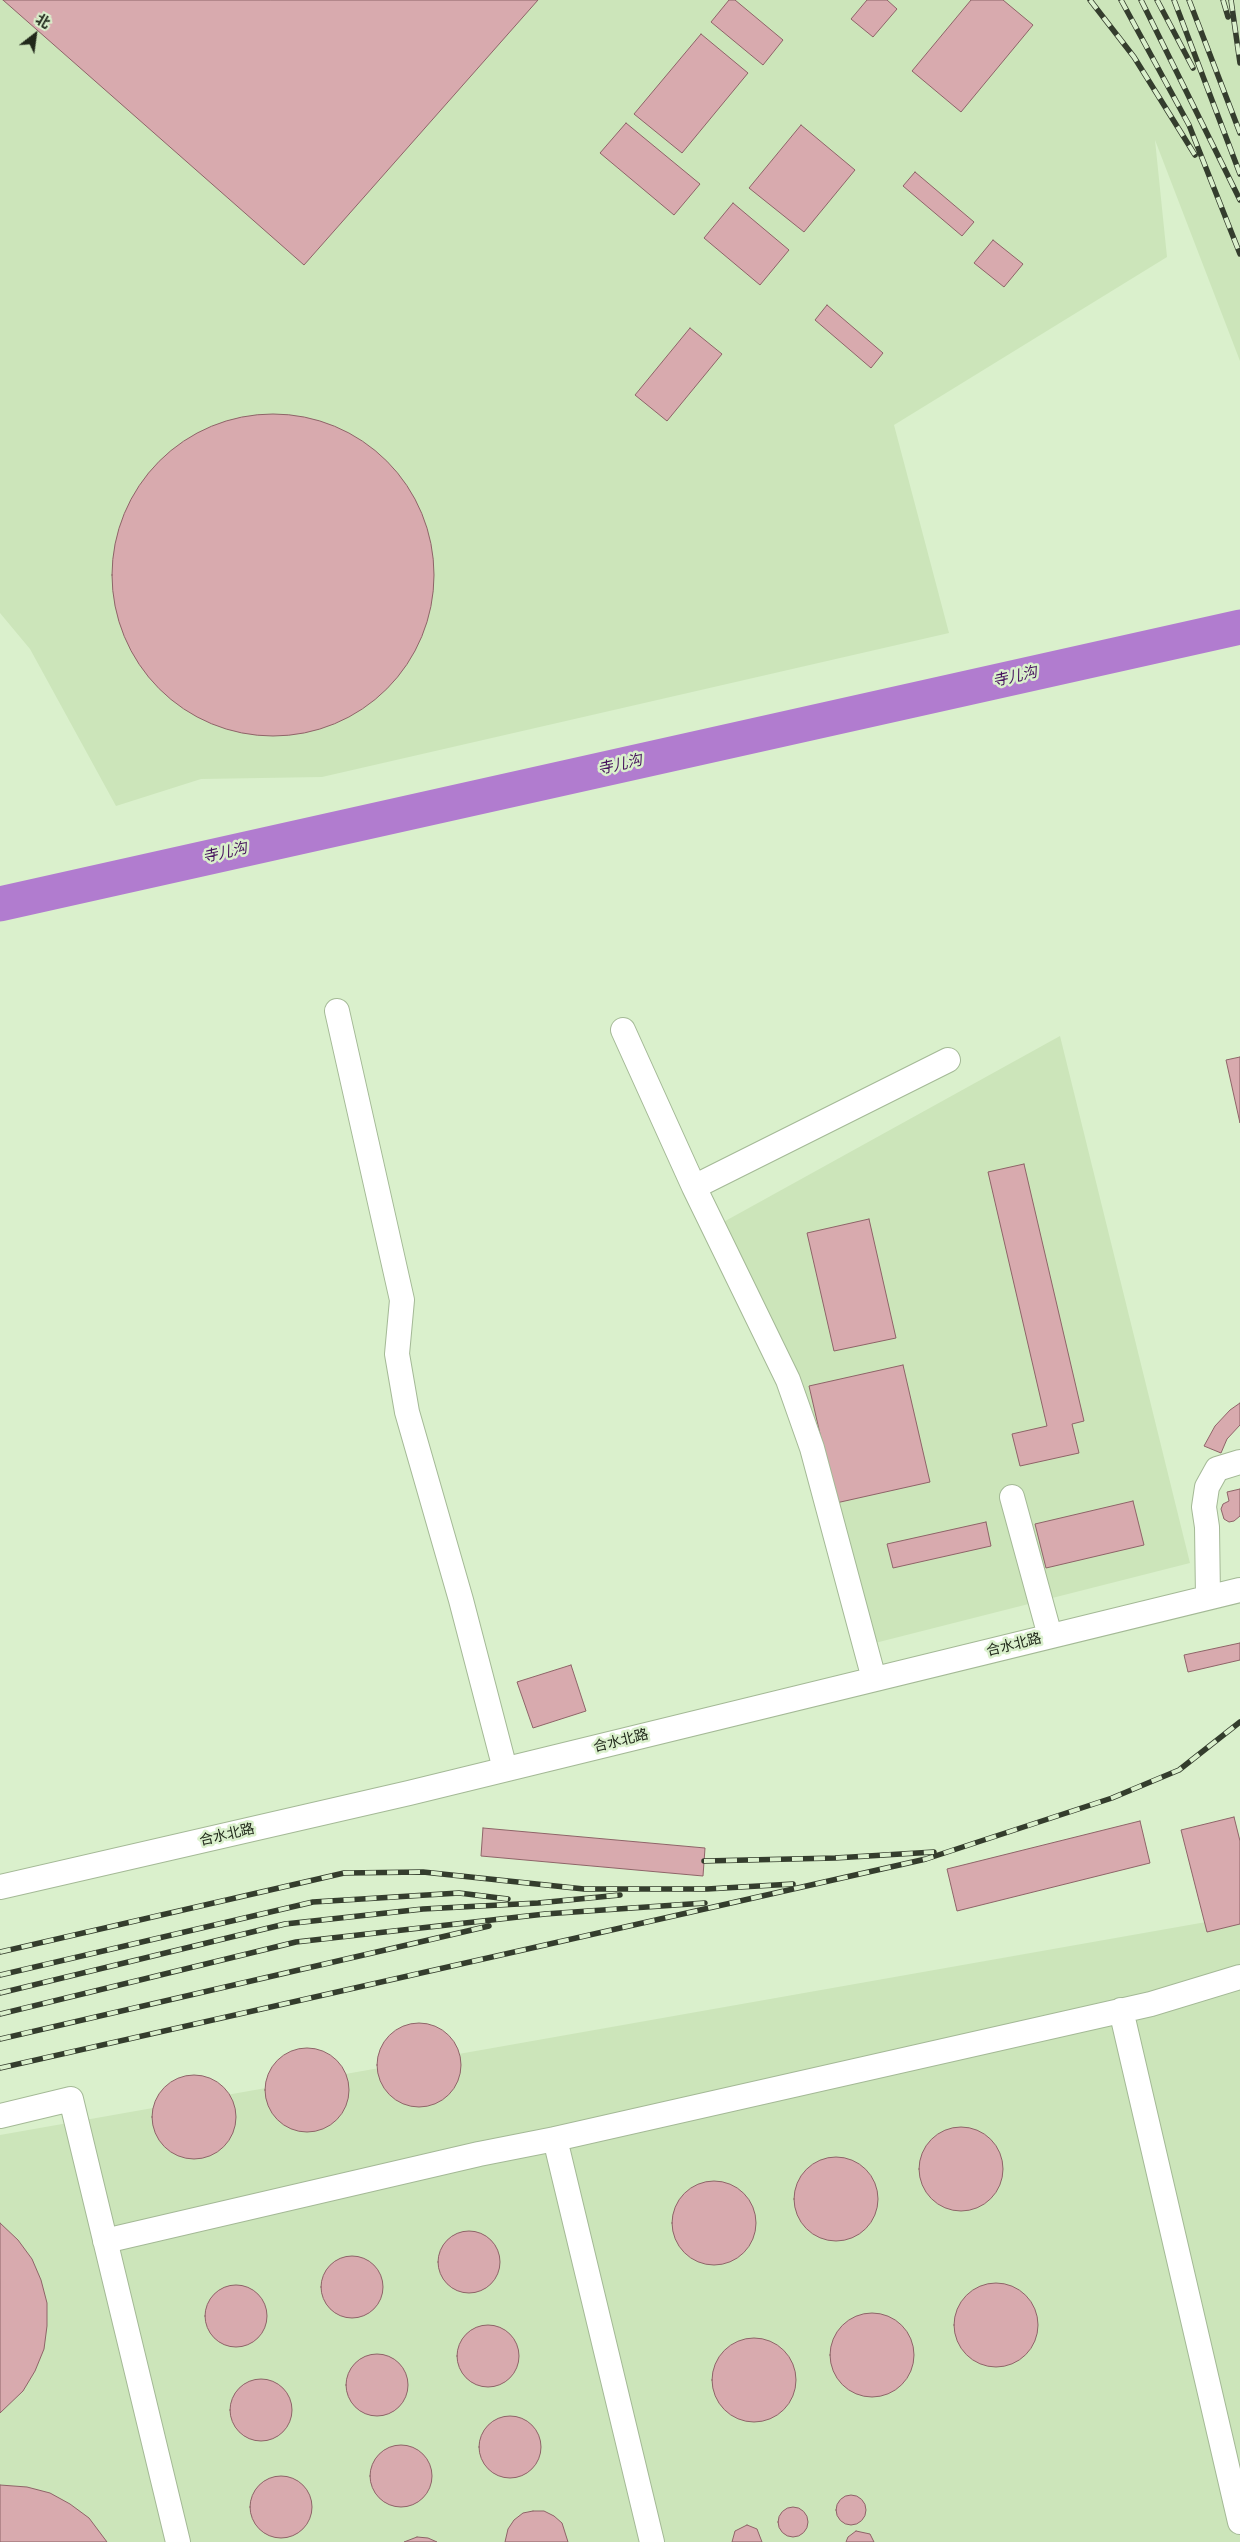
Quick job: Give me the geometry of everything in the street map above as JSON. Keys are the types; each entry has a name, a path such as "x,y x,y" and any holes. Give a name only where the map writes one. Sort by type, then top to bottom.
{"street":[{"path":"337,1010 402,1300 398,1354 406,1412 461,1600 505,1770"},
{"path":"623,1030 694,1187 788,1380 812,1448 874,1679"},
{"path":"694,1187 948,1060"},
{"path":"1208,1597 1207,1527 1204,1507 1207,1486 1217,1468 1240,1462"},
{"path":"1012,1497 1050,1636"},
{"name":"合水北路","path":"0,1887 505,1770 1240,1590"},
{"path":"105,2241 469,2156 555,2139 1121,2010 1240,1977"},
{"path":"1121,2010 1240,2522"},
{"path":"0,2116 71,2099 178,2542"},
{"path":"555,2139 652,2542"}],"shaded area":[{"path":"0,0 1240,0 1240,361 1155,140 1167,257 894,425 949,633 322,777 201,779 116,806 30,649 0,613"},
{"path":"1060,1036 1190,1563 875,1643 804,1389 709,1230"},
{"path":"1240,1916 1240,2542 0,2542 0,2135"}],"building":[{"path":"3,0 538,0 304,265"},
{"path":"729,0 735,0 783,40 763,65 711,22"},
{"path":"867,0 887,0 897,9 873,37 851,19"},
{"path":"971,0 1003,0 1033,25 961,112 912,71"},
{"path":"701,34 748,73 682,153 634,114"},
{"path":"626,123 700,184 674,215 600,153"},
{"path":"801,125 855,170 804,232 749,188"},
{"path":"915,172 974,222 962,236 903,186"},
{"path":"733,203 789,250 760,285 704,238"},
{"path":"993,240 1023,264 1004,287 974,263"},
{"path":"827,305 883,353 871,368 815,320"},
{"path":"690,328 722,354 667,421 635,395"},
{"path":"273,414 304,417 335,426 362,441 387,461 407,486 422,513 431,544 434,575 431,606 422,637 407,664 387,689 362,709 335,724 304,733 273,736 242,733 211,724 184,709 159,689 139,664 124,637 115,606 112,575 115,544 124,513 139,486 159,461 184,441 211,426 242,417"},
{"path":"1240,1057 1240,1123 1226,1060"},
{"path":"1024,1164 1084,1421 1072,1424 1079,1453 1020,1466 1012,1434 1047,1426 988,1172"},
{"path":"869,1219 896,1338 834,1351 807,1233"},
{"path":"903,1365 930,1482 836,1503 809,1386"},
{"path":"1240,1403 1240,1425 1227,1439 1221,1453 1204,1446 1215,1426 1230,1410"},
{"path":"1240,1489 1240,1516 1234,1521 1229,1522 1224,1519 1221,1509 1223,1504 1229,1501 1227,1492"},
{"path":"1133,1501 1144,1545 1046,1568 1035,1524"},
{"path":"986,1522 991,1546 893,1568 887,1544"},
{"path":"1240,1643 1240,1660 1188,1672 1184,1655"},
{"path":"571,1665 586,1711 533,1728 517,1682"},
{"path":"1234,1817 1240,1841 1240,1924 1207,1932 1181,1830"},
{"path":"1140,1821 1150,1863 957,1911 947,1869"},
{"path":"483,1828 705,1848 703,1876 481,1856"},
{"path":"419,2023 435,2026 449,2035 458,2049 461,2065 458,2081 449,2095 435,2104 419,2107 403,2104 389,2095 380,2081 377,2065 380,2049 389,2035 403,2026"},
{"path":"307,2048 323,2051 337,2060 346,2074 349,2090 346,2106 337,2120 323,2129 307,2132 291,2129 277,2120 268,2106 265,2090 268,2074 277,2060 291,2051"},
{"path":"194,2075 210,2078 224,2087 233,2101 236,2117 233,2133 224,2147 210,2156 194,2159 178,2156 164,2147 155,2133 152,2117 155,2101 164,2087 178,2078"},
{"path":"961,2127 977,2130 991,2139 1000,2153 1003,2169 1000,2185 991,2199 977,2208 961,2211 945,2208 931,2199 922,2185 919,2169 922,2153 931,2139 945,2130"},
{"path":"836,2157 852,2160 866,2169 875,2183 878,2199 875,2215 866,2229 852,2238 836,2241 820,2238 806,2229 797,2215 794,2199 797,2183 806,2169 820,2160"},
{"path":"714,2181 730,2184 744,2193 753,2207 756,2223 753,2239 744,2253 730,2262 714,2265 698,2262 684,2253 675,2239 672,2223 675,2207 684,2193 698,2184"},
{"path":"0,2223 18,2240 32,2259 41,2280 47,2303 47,2326 44,2349 35,2371 23,2391 0,2413"},
{"path":"463,2231 475,2231 491,2240 498,2250 500,2262 498,2274 491,2284 475,2293 463,2293 452,2288 443,2279 438,2268 438,2256 443,2245 452,2236"},
{"path":"346,2256 358,2256 374,2265 381,2275 383,2287 381,2299 374,2309 358,2318 346,2318 335,2313 326,2304 321,2293 321,2281 326,2270 335,2261"},
{"path":"996,2283 1012,2286 1026,2295 1035,2309 1038,2325 1035,2341 1026,2355 1012,2364 996,2367 980,2364 966,2355 957,2341 954,2325 957,2309 966,2295 980,2286"},
{"path":"230,2285 242,2285 258,2294 265,2304 267,2316 265,2328 258,2338 242,2347 230,2347 219,2342 210,2333 205,2322 205,2310 210,2299 219,2290"},
{"path":"872,2313 888,2316 902,2325 911,2339 914,2355 911,2371 902,2385 888,2394 872,2397 856,2394 842,2385 833,2371 830,2355 833,2339 842,2325 856,2316"},
{"path":"482,2325 494,2325 510,2334 517,2344 519,2356 517,2368 510,2378 494,2387 482,2387 471,2382 462,2373 457,2362 457,2350 462,2339 471,2330"},
{"path":"754,2338 770,2341 784,2350 793,2364 796,2380 793,2396 784,2410 770,2419 754,2422 738,2419 724,2410 715,2396 712,2380 715,2364 724,2350 738,2341"},
{"path":"371,2354 383,2354 399,2363 406,2373 408,2385 406,2397 399,2407 383,2416 371,2416 360,2411 351,2402 346,2391 346,2379 351,2368 360,2359"},
{"path":"255,2379 267,2379 283,2388 290,2398 292,2410 290,2422 283,2432 267,2441 255,2441 244,2436 235,2427 230,2416 230,2404 235,2393 244,2384"},
{"path":"504,2416 516,2416 532,2425 539,2435 541,2447 539,2459 532,2469 516,2478 504,2478 493,2473 484,2464 479,2453 479,2441 484,2430 493,2421"},
{"path":"395,2445 407,2445 423,2454 430,2464 432,2476 430,2488 423,2498 407,2507 395,2507 384,2502 375,2493 370,2482 370,2470 375,2459 384,2450"},
{"path":"275,2476 287,2476 303,2485 310,2495 312,2507 310,2519 303,2529 287,2538 275,2538 264,2533 255,2524 250,2513 250,2501 255,2490 264,2481"},
{"path":"0,2485 27,2487 50,2493 70,2504 89,2518 107,2542 0,2542"},
{"path":"851,2495 857,2496 865,2504 865,2516 857,2524 851,2525 845,2524 837,2516 836,2510 837,2504 845,2496"},
{"path":"793,2507 799,2508 807,2516 807,2528 799,2536 793,2537 787,2536 779,2528 778,2522 779,2516 787,2508"},
{"path":"544,2511 562,2523 568,2542 505,2542 508,2529 514,2520 523,2513"},
{"path":"747,2525 757,2529 762,2542 732,2542 735,2531"},
{"path":"856,2531 870,2534 874,2542 846,2542 848,2537"},
{"path":"417,2537 428,2538 437,2542 404,2542"}],"waterway":[{"name":"寺儿沟","path":"0,904 1240,627"}],"railway":[{"path":"1090,0 1134,57 1195,155"},
{"path":"1121,0 1189,125 1240,254"},
{"path":"1141,0 1240,200"},
{"path":"1157,0 1193,68"},
{"path":"1174,0 1240,174"},
{"path":"1189,0 1240,133"},
{"path":"1223,0 1228,17"},
{"path":"1231,0 1240,63"},
{"path":"0,2068 926,1859 1112,1798 1179,1770 1240,1722"},
{"path":"704,1861 835,1858 934,1852"},
{"path":"0,1952 344,1873 423,1872 584,1889 707,1889 793,1884"},
{"path":"0,1975 313,1902 459,1893 508,1899"},
{"path":"0,1993 285,1924 423,1909 538,1903 620,1895"},
{"path":"0,2014 296,1942 545,1914 705,1903"},
{"path":"0,2039 489,1926"}]}
